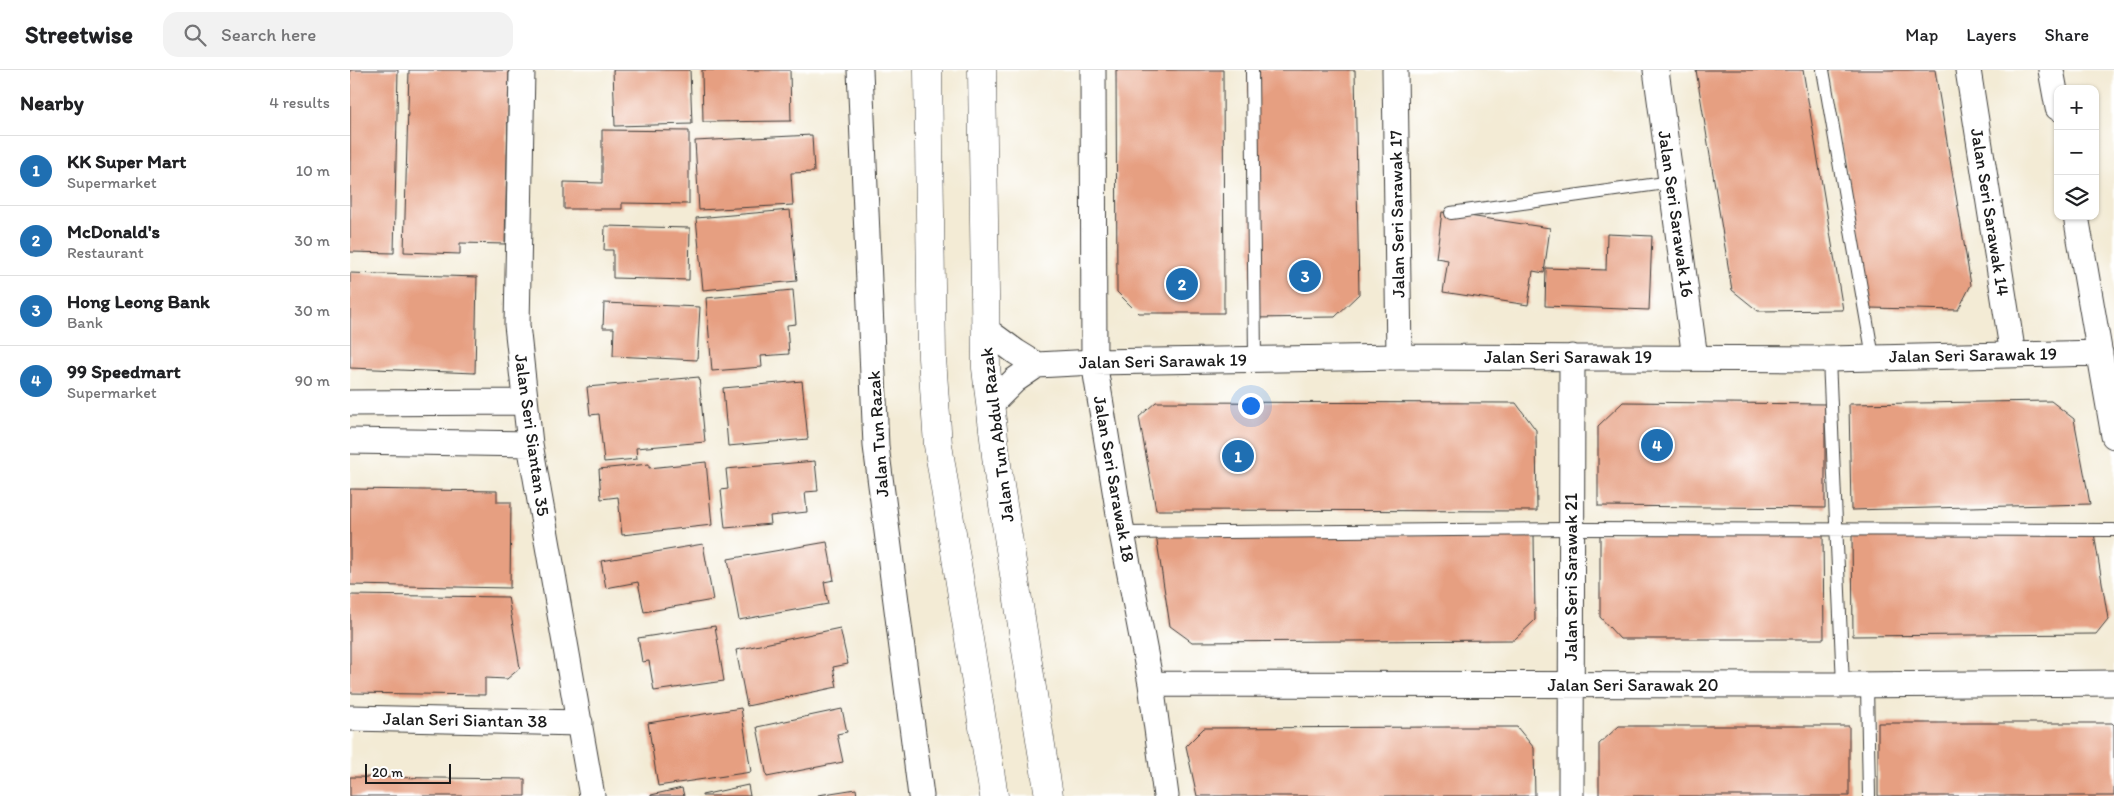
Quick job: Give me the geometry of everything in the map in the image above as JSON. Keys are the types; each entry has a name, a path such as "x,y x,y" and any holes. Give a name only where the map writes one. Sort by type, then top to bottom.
{"main road":[{"path":"928,70 932,358 938,445 994,796"},
{"name":"Jalan Tun Abdul Razak","path":"982,70 986,368 998,473 1049,796"}],"street":[{"name":"Jalan Seri Siantan 35","path":"522,70 518,325 525,402 530,444 592,796"},
{"name":"Jalan Tun Razak","path":"860,70 876,446 921,796"},
{"name":"Jalan Seri Sarawak 18","path":"1092,70 1094,362 1122,533 1151,684 1166,796"},
{"name":"Jalan Seri Sarawak 17","path":"1395,70 1398,357"},
{"name":"Jalan Seri Sarawak 16","path":"1656,70 1695,358"},
{"name":"Jalan Seri Sarawak 14","path":"1968,70 2013,355"},
{"path":"2051,70 2054,86"},
{"path":"2077,220 2114,436"},
{"path":"986,330 1016,352 1037,364 1015,380 991,404"},
{"name":"Jalan Seri Sarawak 19","path":"1037,364 1398,357 1829,359 2100,353"},
{"name":"Jalan Seri Sarawak 21","path":"1571,796 1572,357"},
{"path":"350,403 525,402"},
{"path":"350,441 530,444"},
{"name":"Jalan Seri Sarawak 20","path":"1151,684 1867,685 2114,683"},
{"name":"Jalan Seri Siantan 38","path":"350,718 580,723"}],"lane":[{"path":"1252,70 1255,360"},
{"path":"1823,70 1873,358"},
{"path":"1451,213 1672,182"},
{"path":"1829,359 1843,685"},
{"path":"1122,533 1571,529 2114,530"},
{"path":"1867,685 1869,796"}],"building":[{"path":"350,70 398,70 394,253 350,252"},
{"path":"409,70 509,70 505,244 460,243 460,254 404,252"},
{"path":"613,70 690,70 692,124 615,126"},
{"path":"702,70 790,70 791,121 703,122"},
{"path":"1116,70 1223,70 1224,313 1138,313 1117,292"},
{"path":"1248,70 1355,70 1359,294 1335,317 1251,318"},
{"path":"1696,70 1803,70 1843,310 1758,311 1732,290"},
{"path":"1829,70 1935,70 1971,285 1958,310 1870,308"},
{"path":"602,130 689,131 689,204 622,203 622,209 564,209 564,182 602,183"},
{"path":"812,135 814,172 791,173 793,205 699,210 695,141"},
{"path":"790,210 797,281 703,290 696,218"},
{"path":"1442,212 1550,228 1544,273 1533,271 1528,305 1443,292 1448,260 1436,258"},
{"path":"605,226 690,228 689,280 613,278 613,250 604,250"},
{"path":"1607,234 1652,236 1649,310 1545,306 1546,268 1606,270"},
{"path":"350,273 477,277 475,373 350,368"},
{"path":"793,290 796,324 787,325 789,354 761,356 762,367 712,371 706,298"},
{"path":"604,303 700,307 697,360 613,356 614,328 603,328"},
{"path":"699,377 705,442 636,448 637,459 604,462 599,414 590,415 587,387"},
{"path":"802,381 808,439 728,446 723,388"},
{"path":"2051,401 2074,419 2090,504 1851,510 1849,404"},
{"path":"1156,402 1516,403 1536,430 1537,511 1156,510 1139,417"},
{"path":"1623,402 1825,404 1825,508 1598,506 1598,426"},
{"path":"815,461 818,491 805,492 807,512 770,516 771,524 725,528 721,490 728,489 726,469"},
{"path":"706,462 712,525 622,535 618,497 601,499 599,469 649,464 649,468"},
{"path":"350,489 497,491 497,502 511,502 510,588 350,585"},
{"path":"1823,533 1824,639 1620,639 1600,617 1600,534"},
{"path":"2094,533 2108,619 2096,634 1853,636 1852,535"},
{"path":"1534,534 1535,620 1514,640 1192,642 1170,626 1156,535"},
{"path":"827,542 834,580 824,582 828,604 739,620 728,559"},
{"path":"703,544 713,600 644,612 638,582 606,588 601,561"},
{"path":"350,595 508,597 520,668 507,679 485,678 485,695 350,693"},
{"path":"715,626 724,681 654,691 649,661 642,662 638,638"},
{"path":"840,628 848,664 833,667 837,687 747,706 736,650"},
{"path":"741,708 751,772 658,786 648,723"},
{"path":"842,709 847,732 837,734 843,762 767,777 757,727"},
{"path":"1878,723 2112,723 2114,725 2114,796 1878,796"},
{"path":"1619,726 1849,726 1849,796 1599,796 1599,744"},
{"path":"1517,727 1534,748 1535,796 1197,796 1186,746 1204,728"},
{"path":"350,777 525,779 525,796 350,796"},
{"path":"748,785 750,796 702,796 702,795"},
{"path":"682,788 684,796 651,796 651,795"},
{"path":"856,789 857,796 818,796 818,795"}],"place":[{"name":"Hong Leong Bank","path":"1305,276"},
{"name":"McDonald's","path":"1182,284"},
{"name":"99 Speedmart","path":"1657,445"},
{"name":"KK Super Mart","path":"1238,456"}]}
